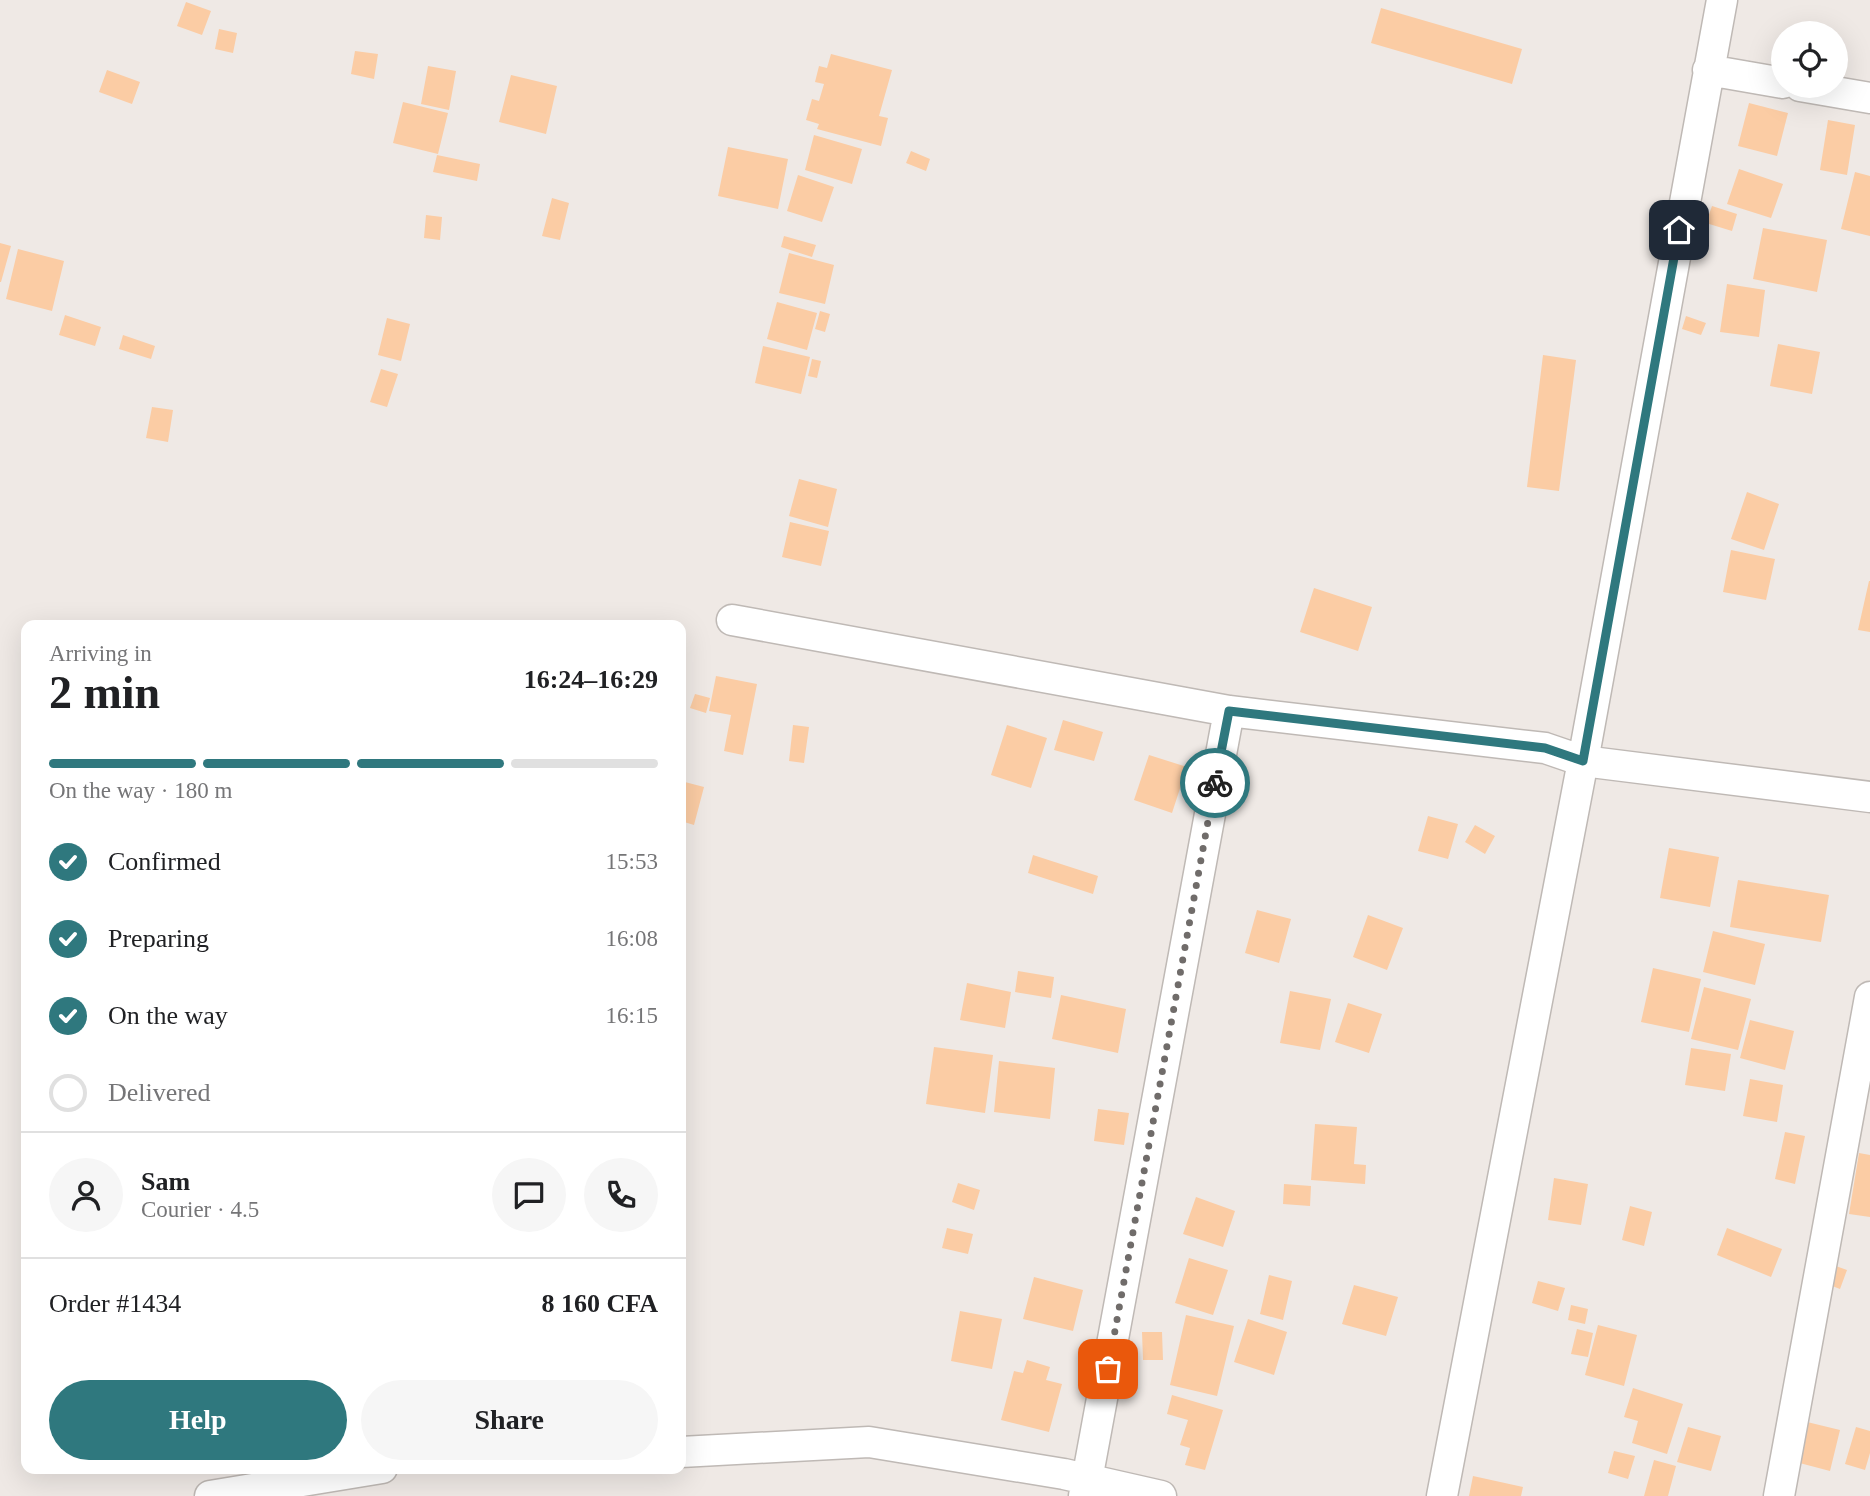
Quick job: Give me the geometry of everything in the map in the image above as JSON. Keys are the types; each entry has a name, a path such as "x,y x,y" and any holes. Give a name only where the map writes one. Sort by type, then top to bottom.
{"street":[{"path":"1442,1496 1583,761 1722,0"},
{"path":"1708,70 1771,81"},
{"path":"1848,94 1870,98"},
{"path":"732,620 1229,711 1545,748 1583,761 1870,797"},
{"path":"1086,1488 1229,711"},
{"path":"1779,1496 1870,997"},
{"path":"686,1452 869,1442 1086,1488 1161,1496"},
{"path":"210,1496 345,1474"}],"building":[{"path":"186,2 211,11 202,35 177,26"},
{"path":"1381,8 1522,49 1512,84 1371,43"},
{"path":"219,29 237,33 233,53 215,49"},
{"path":"355,51 378,54 374,79 351,74"},
{"path":"831,54 892,70 879,116 888,118 881,146 817,129 819,124 806,120 812,99 819,101 824,84 815,82 819,66 827,68"},
{"path":"428,66 456,71 449,110 421,104"},
{"path":"107,70 140,82 132,104 99,92"},
{"path":"511,75 557,86 546,134 499,122"},
{"path":"403,102 448,113 438,154 393,143"},
{"path":"1749,103 1788,113 1777,156 1738,146"},
{"path":"1828,120 1855,125 1847,175 1820,170"},
{"path":"814,135 862,149 852,184 805,170"},
{"path":"728,147 788,159 778,209 718,196"},
{"path":"911,151 930,159 926,171 906,163"},
{"path":"437,155 480,164 477,181 433,172"},
{"path":"1739,169 1783,184 1771,218 1727,204"},
{"path":"1855,172 1870,176 1870,236 1841,229"},
{"path":"798,175 834,187 822,222 787,211"},
{"path":"552,198 569,203 560,240 542,236"},
{"path":"1712,206 1737,214 1732,231 1706,223"},
{"path":"426,215 442,217 440,240 424,238"},
{"path":"1763,228 1827,240 1817,292 1753,279"},
{"path":"784,236 816,245 812,257 781,247"},
{"path":"0,243 11,246 1,282 0,282"},
{"path":"18,249 64,261 52,311 6,299"},
{"path":"789,253 834,265 825,304 779,293"},
{"path":"1727,284 1765,290 1759,337 1720,332"},
{"path":"777,302 817,313 807,350 767,339"},
{"path":"820,311 830,314 825,332 815,329"},
{"path":"65,315 101,327 95,346 59,335"},
{"path":"1686,316 1706,323 1701,335 1682,329"},
{"path":"387,318 410,324 401,361 378,355"},
{"path":"123,335 155,346 151,359 119,349"},
{"path":"1778,344 1820,352 1812,394 1770,386"},
{"path":"763,346 810,357 801,394 755,383"},
{"path":"1543,355 1576,360 1559,491 1527,487"},
{"path":"812,359 821,361 817,378 808,376"},
{"path":"381,369 398,374 387,407 370,402"},
{"path":"152,407 173,410 168,442 146,438"},
{"path":"799,479 837,489 828,527 789,516"},
{"path":"1747,492 1779,504 1764,550 1731,539"},
{"path":"790,522 829,531 821,566 782,557"},
{"path":"1731,550 1775,559 1766,600 1723,592"},
{"path":"1870,581 1870,632 1858,630"},
{"path":"1314,588 1372,607 1358,651 1300,632"},
{"path":"716,676 757,684 743,755 724,751 731,715 709,711"},
{"path":"695,694 710,698 706,713 690,708"},
{"path":"1063,720 1103,732 1094,761 1054,750"},
{"path":"793,725 809,727 804,763 789,761"},
{"path":"1007,725 1047,738 1031,788 991,775"},
{"path":"1149,755 1187,767 1172,813 1134,800"},
{"path":"686,782 704,787 694,825 686,823"},
{"path":"1428,816 1458,824 1448,859 1418,851"},
{"path":"1475,825 1495,836 1485,854 1465,842"},
{"path":"1669,848 1719,857 1710,907 1660,898"},
{"path":"1033,855 1098,876 1093,894 1028,873"},
{"path":"1738,880 1829,895 1821,942 1730,927"},
{"path":"1257,910 1291,919 1279,963 1245,953"},
{"path":"1368,915 1403,928 1387,970 1353,957"},
{"path":"1713,931 1765,944 1755,985 1703,972"},
{"path":"1653,968 1701,979 1689,1032 1641,1022"},
{"path":"1018,971 1054,977 1051,998 1015,992"},
{"path":"967,983 1011,992 1005,1028 960,1020"},
{"path":"1704,987 1751,999 1738,1050 1691,1039"},
{"path":"1290,991 1331,999 1320,1050 1280,1043"},
{"path":"1061,995 1126,1009 1118,1053 1052,1039"},
{"path":"1348,1003 1382,1014 1369,1053 1335,1042"},
{"path":"1750,1020 1794,1031 1785,1070 1740,1058"},
{"path":"934,1047 993,1055 985,1113 926,1104"},
{"path":"1691,1048 1731,1054 1725,1091 1685,1085"},
{"path":"999,1061 1055,1068 1050,1119 994,1112"},
{"path":"1750,1079 1783,1085 1777,1122 1743,1116"},
{"path":"1098,1109 1129,1113 1124,1145 1094,1141"},
{"path":"1315,1124 1357,1127 1354,1164 1366,1165 1365,1184 1311,1180"},
{"path":"1785,1132 1805,1136 1795,1184 1775,1179"},
{"path":"1859,1153 1870,1155 1870,1217 1849,1214"},
{"path":"1554,1178 1588,1184 1581,1225 1548,1220"},
{"path":"958,1183 980,1190 974,1210 952,1202"},
{"path":"1284,1184 1311,1186 1310,1206 1283,1204"},
{"path":"1196,1197 1235,1211 1223,1247 1183,1234"},
{"path":"1630,1206 1652,1212 1644,1246 1622,1240"},
{"path":"947,1228 973,1234 968,1254 942,1248"},
{"path":"1727,1228 1782,1249 1771,1277 1717,1255"},
{"path":"1189,1258 1228,1270 1213,1315 1175,1303"},
{"path":"1833,1265 1847,1270 1840,1289 1827,1284"},
{"path":"1269,1275 1292,1281 1283,1320 1260,1314"},
{"path":"1034,1277 1083,1290 1073,1331 1023,1319"},
{"path":"1538,1281 1565,1288 1558,1311 1532,1303"},
{"path":"1354,1285 1398,1297 1386,1336 1342,1324"},
{"path":"1571,1305 1588,1309 1585,1324 1568,1320"},
{"path":"960,1311 1002,1319 992,1369 951,1361"},
{"path":"1186,1315 1234,1326 1217,1396 1170,1385"},
{"path":"1248,1319 1287,1332 1274,1375 1234,1362"},
{"path":"1598,1325 1637,1335 1624,1386 1585,1375"},
{"path":"1577,1329 1593,1333 1588,1357 1571,1354"},
{"path":"1142,1332 1162,1332 1163,1360 1143,1360"},
{"path":"1027,1360 1050,1367 1046,1380 1062,1384 1049,1432 1001,1420 1014,1371 1023,1373"},
{"path":"1633,1388 1683,1404 1667,1454 1632,1443 1638,1421 1624,1417"},
{"path":"1172,1395 1223,1410 1205,1470 1185,1465 1190,1448 1180,1445 1188,1420 1167,1414"},
{"path":"1803,1421 1840,1430 1830,1471 1792,1461"},
{"path":"1688,1427 1721,1436 1711,1471 1677,1462"},
{"path":"1856,1427 1870,1431 1870,1453 1865,1470 1845,1464"},
{"path":"1614,1451 1635,1456 1628,1479 1608,1473"},
{"path":"1654,1460 1676,1466 1668,1496 1644,1496"},
{"path":"1473,1476 1523,1487 1521,1496 1469,1496"}],"way so far":[{"path":"1108,1369 1215,783"}],"route":[{"path":"1215,783 1229,711 1545,748 1583,761 1679,230"}]}
